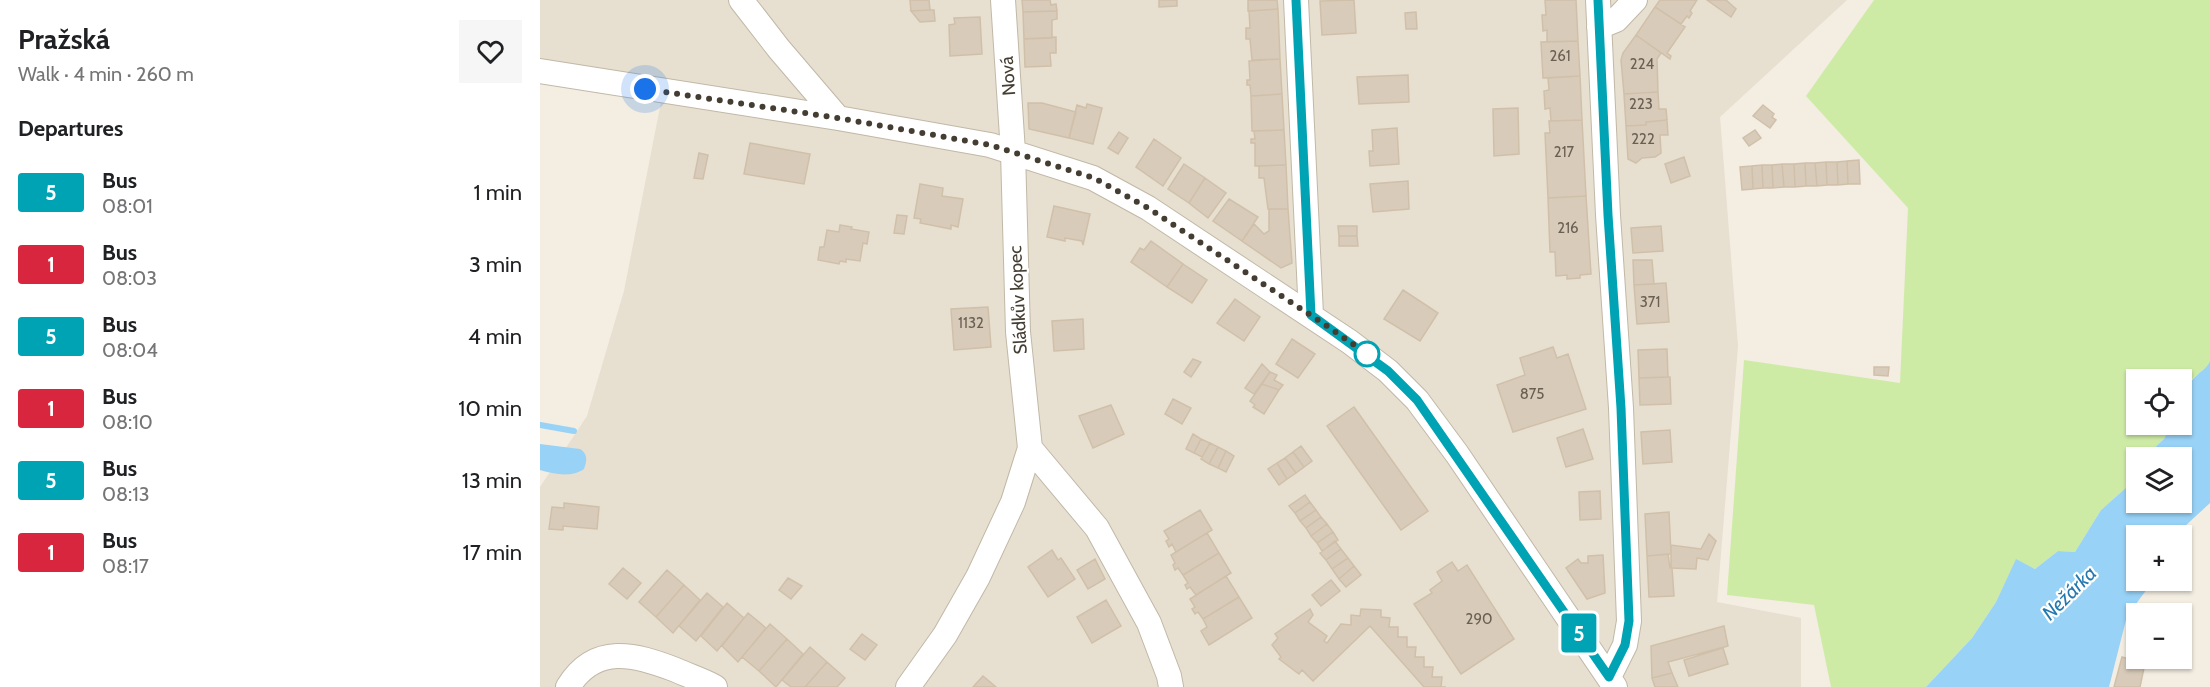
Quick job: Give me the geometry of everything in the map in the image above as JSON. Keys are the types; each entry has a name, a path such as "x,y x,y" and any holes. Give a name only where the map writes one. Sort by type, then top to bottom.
{"street":[{"path":"741,0 838,118"},
{"name":"Nová","path":"1003,0 1013,152"},
{"path":"1296,0 1311,315"},
{"path":"1598,0 1608,215 1621,408 1629,621 1625,645 1612,682"},
{"path":"1599,27 1616,20 1635,0"},
{"path":"540,71 838,118 990,145 1094,178 1124,194 1311,315 1388,371 1417,400 1612,682"},
{"name":"Sládkův kopec","path":"908,687 945,635 978,577 1013,502 1030,448 1018,332 1013,152"},
{"path":"1030,448 1097,528 1149,623 1171,687"},
{"path":"568,687 582,667 593,661 620,656 656,663 715,687"}],"shaded area":[{"path":"540,0 1847,0 1720,117 1738,346 1717,602 1801,618 1801,687 540,687 540,487 587,416 624,291 661,102 540,82"}],"green space":[{"path":"1874,0 2210,0 2210,361 2208,366 2192,379 2192,369 2126,369 2126,435 2166,435 2164,439 2155,447 2126,447 2126,488 2101,510 2075,552 2058,551 2035,569 2016,560 1996,602 1972,638 1926,687 1831,687 1814,605 1727,595 1744,360 1900,383 1908,208 1806,96"}],"water":[{"name":"Nežárka","path":"2210,361 2210,503 2186,525 2126,525 2126,591 2146,591 2137,603 2126,603 2126,620 2109,687 1926,687 1972,638 1996,602 2016,559 2035,569 2058,551 2075,552 2101,510 2126,488 2126,513 2192,513 2192,447 2155,447 2166,435 2192,435 2192,380"},
{"path":"540,444 580,449 586,458 584,469 574,474 557,474 540,470"}],"building":[{"path":"910,0 929,0 930,10 911,11"},
{"path":"1022,0 1050,0 1051,5 1056,4 1057,11 1023,12"},
{"path":"1159,0 1177,0 1177,6 1159,7"},
{"path":"1248,0 1277,0 1278,9 1248,11"},
{"path":"1354,0 1356,33 1322,35 1320,1"},
{"path":"1545,0 1576,0 1578,41 1547,42 1547,30 1543,31 1542,15 1546,15"},
{"path":"1660,0 1697,0 1690,11 1692,13 1689,18 1687,16 1681,24 1655,7"},
{"path":"1707,0 1726,0 1736,9 1731,17"},
{"path":"1655,7 1685,27 1667,53 1671,56 1670,59 1636,35"},
{"path":"1278,9 1280,59 1252,60 1250,39 1246,39 1246,28 1250,28 1249,11"},
{"path":"934,10 935,21 920,22 911,11"},
{"path":"1057,11 1057,19 1052,20 1052,38 1024,39 1023,12"},
{"path":"1416,12 1417,29 1406,29 1405,13"},
{"path":"980,17 982,54 950,56 949,25 955,24 954,18"},
{"path":"1636,35 1661,53 1657,59 1658,92 1624,94 1621,60 1623,53"},
{"path":"1056,37 1056,53 1050,53 1051,66 1025,67 1024,39"},
{"path":"1578,41 1580,76 1543,78 1541,42"},
{"path":"1280,59 1282,94 1251,96 1250,85 1247,85 1247,80 1250,80 1249,61"},
{"path":"1408,75 1409,102 1359,104 1357,77"},
{"path":"1580,76 1582,120 1551,121 1550,108 1545,109 1544,91 1549,90 1548,78"},
{"path":"1658,92 1659,109 1666,109 1667,120 1646,122 1646,125 1626,126 1624,94"},
{"path":"1282,94 1284,130 1252,131 1251,96"},
{"path":"1028,103 1042,103 1076,112 1069,138 1029,129"},
{"path":"1087,104 1102,108 1093,144 1069,138 1077,105 1086,108"},
{"path":"1763,105 1774,114 1772,117 1776,120 1770,128 1753,116"},
{"path":"1518,108 1519,154 1494,156 1493,109"},
{"path":"1582,120 1586,196 1548,198 1545,133 1550,133 1549,121"},
{"path":"1667,120 1668,135 1660,135 1661,153 1655,157 1642,158 1636,163 1628,159 1626,126 1646,125 1646,122"},
{"path":"1397,128 1399,164 1370,166 1369,151 1373,151 1372,130"},
{"path":"1284,130 1286,165 1255,166 1255,143 1251,143 1251,139 1255,139 1254,131"},
{"path":"1755,130 1761,138 1749,146 1743,138"},
{"path":"1119,132 1128,138 1118,154 1108,148"},
{"path":"1154,139 1181,158 1163,186 1136,167"},
{"path":"750,143 810,154 804,184 744,174"},
{"path":"699,153 708,155 703,179 694,178"},
{"path":"1684,157 1690,176 1671,183 1665,164"},
{"path":"1859,160 1860,184 1848,184 1847,161"},
{"path":"1847,161 1848,184 1838,185 1837,162"},
{"path":"1826,162 1837,162 1838,185 1827,185"},
{"path":"1826,162 1827,185 1817,186 1815,163"},
{"path":"1805,163 1815,163 1817,186 1806,186"},
{"path":"1805,163 1806,186 1795,187 1794,164"},
{"path":"1184,164 1205,178 1189,203 1168,189"},
{"path":"1782,164 1794,164 1795,187 1784,187"},
{"path":"1782,164 1784,187 1773,188 1772,165"},
{"path":"1286,165 1288,209 1268,209 1264,178 1259,178 1259,166"},
{"path":"1762,165 1772,165 1773,188 1763,188"},
{"path":"1762,165 1763,188 1753,189 1752,166"},
{"path":"1752,166 1753,189 1742,190 1740,167"},
{"path":"1205,178 1226,193 1208,218 1189,203"},
{"path":"1408,181 1409,209 1373,212 1370,184"},
{"path":"920,184 943,188 942,196 963,199 958,227 951,225 951,229 920,223 921,219 914,218"},
{"path":"1586,196 1591,274 1567,279 1567,275 1556,276 1555,252 1550,252 1548,198"},
{"path":"1229,199 1258,217 1242,241 1213,221"},
{"path":"1054,206 1090,214 1083,245 1082,241 1065,238 1065,241 1047,237"},
{"path":"1269,209 1288,209 1292,263 1281,268 1242,241 1254,224 1264,234 1269,231"},
{"path":"897,215 907,216 904,234 894,233"},
{"path":"840,225 869,232 867,244 863,243 860,261 846,259 846,262 840,261 839,264 818,260 820,247 824,247 827,230 839,232"},
{"path":"1338,226 1357,226 1357,236 1339,236"},
{"path":"1661,226 1663,251 1633,253 1631,228"},
{"path":"1339,236 1357,236 1358,246 1339,246"},
{"path":"1151,241 1183,264 1167,287 1131,262 1140,248 1144,250"},
{"path":"1633,260 1652,260 1654,284 1634,285"},
{"path":"1183,264 1207,280 1192,303 1167,287"},
{"path":"1666,283 1669,322 1637,324 1634,285"},
{"path":"1403,290 1438,313 1420,341 1384,319"},
{"path":"1235,299 1260,317 1244,341 1217,323"},
{"path":"988,307 991,347 954,350 951,309"},
{"path":"1083,319 1084,349 1054,351 1052,321"},
{"path":"1292,339 1315,354 1298,378 1276,364"},
{"path":"1553,347 1557,358 1568,354 1586,409 1513,432 1497,385 1525,375 1520,358"},
{"path":"1667,349 1668,377 1639,378 1638,350"},
{"path":"1193,359 1201,362 1191,377 1184,372"},
{"path":"1262,364 1270,372 1254,394 1245,388"},
{"path":"1874,367 1889,367 1888,376 1874,375"},
{"path":"1270,372 1277,375 1274,380 1283,385 1279,390 1262,384"},
{"path":"1670,377 1671,404 1640,405 1639,378"},
{"path":"1262,384 1279,390 1264,414 1253,407 1255,405 1250,401"},
{"path":"1173,399 1191,408 1182,424 1165,414"},
{"path":"1111,405 1124,434 1093,448 1079,416"},
{"path":"1354,407 1428,511 1401,530 1327,426"},
{"path":"1583,429 1593,459 1566,467 1557,438"},
{"path":"1670,430 1672,462 1643,464 1641,432"},
{"path":"1193,434 1201,439 1194,453 1186,449"},
{"path":"1201,439 1210,443 1202,457 1194,453"},
{"path":"1210,443 1218,447 1209,464 1201,459"},
{"path":"1301,446 1312,461 1304,467 1293,452"},
{"path":"1218,447 1226,451 1218,468 1209,464"},
{"path":"1226,451 1234,456 1226,472 1218,468"},
{"path":"1293,452 1304,467 1296,473 1285,458"},
{"path":"1285,458 1296,473 1287,479 1277,463"},
{"path":"1277,463 1287,479 1279,485 1268,469"},
{"path":"1600,491 1601,519 1580,520 1579,492"},
{"path":"1305,495 1310,502 1295,513 1289,506"},
{"path":"1310,502 1316,510 1300,521 1295,513"},
{"path":"564,503 599,507 597,529 563,526 563,530 549,529 552,507 564,508"},
{"path":"1200,510 1212,530 1176,552 1172,544 1169,547 1166,541 1169,539 1164,531"},
{"path":"1316,510 1321,517 1306,528 1300,521"},
{"path":"1669,512 1671,554 1647,556 1645,514"},
{"path":"1321,517 1327,524 1311,536 1306,528"},
{"path":"1327,524 1333,532 1317,543 1311,536"},
{"path":"1333,532 1338,540 1322,551 1317,543"},
{"path":"1207,533 1219,553 1183,575 1178,568 1175,570 1173,565 1175,563 1171,555"},
{"path":"1709,534 1716,541 1708,560 1697,558 1696,569 1671,568 1671,545 1701,549"},
{"path":"1335,541 1341,549 1326,560 1320,553"},
{"path":"1341,549 1348,558 1332,569 1326,560"},
{"path":"1052,550 1058,560 1061,558 1075,579 1048,597 1028,567"},
{"path":"1219,553 1231,573 1196,595 1190,587 1187,589 1185,585 1188,583 1183,575"},
{"path":"1668,554 1670,568 1672,568 1674,596 1649,597 1647,556"},
{"path":"1603,555 1605,593 1587,599 1566,568 1578,559 1581,563 1588,563 1588,556"},
{"path":"1348,558 1354,566 1339,579 1332,569"},
{"path":"1095,559 1105,579 1088,589 1077,570"},
{"path":"1452,562 1458,571 1467,565 1514,639 1461,674 1414,604 1432,593 1430,590 1442,581 1437,572"},
{"path":"1354,566 1361,575 1346,587 1339,579"},
{"path":"623,568 641,583 627,599 609,584"},
{"path":"667,570 684,585 656,617 639,602"},
{"path":"1226,576 1239,597 1203,619 1198,612 1195,614 1192,609 1195,607 1190,599"},
{"path":"788,578 802,586 791,599 779,590"},
{"path":"1331,580 1340,591 1321,606 1312,595"},
{"path":"684,585 700,600 673,633 656,617"},
{"path":"707,593 723,607 696,641 679,626"},
{"path":"1239,597 1252,618 1209,645 1201,631 1207,627 1203,619"},
{"path":"1106,600 1121,626 1092,643 1077,617"},
{"path":"727,603 744,618 717,651 701,636"},
{"path":"1310,609 1313,615 1308,622 1327,636 1324,641 1327,643 1341,624 1351,625 1351,615 1360,616 1361,609 1381,610 1381,617 1390,618 1389,627 1398,627 1398,637 1407,637 1407,647 1416,647 1415,657 1424,657 1424,667 1433,667 1432,677 1442,677 1441,687 1424,687 1370,626 1313,681 1302,670 1299,674 1279,659 1281,657 1272,645 1278,638 1275,634"},
{"path":"748,613 766,628 738,662 722,646"},
{"path":"770,624 787,639 759,671 742,657"},
{"path":"1724,626 1728,646 1668,662 1672,673 1652,678 1651,646"},
{"path":"862,634 877,645 865,660 850,649"},
{"path":"787,639 803,654 776,687 759,671"},
{"path":"810,647 827,662 805,687 791,687 782,680"},
{"path":"1723,648 1728,664 1689,676 1684,660"},
{"path":"2122,657 2126,658 2126,669 2144,669 2140,687 2114,687"},
{"path":"827,662 845,678 837,687 805,687"},
{"path":"1672,673 1678,687 1655,687 1652,678"},
{"path":"983,676 996,687 973,687"}],"waterway":[{"path":"540,425 574,431"}],"bus line":[{"name":"5","path":"1296,0 1311,315 1388,371 1417,400 1457,454 1609,677 1621,657 1629,621 1621,408 1608,215 1598,0"}],"route":[{"path":"645,89 838,118 990,145 1094,178 1148,208 1204,247 1370,356 1367,354"}]}
